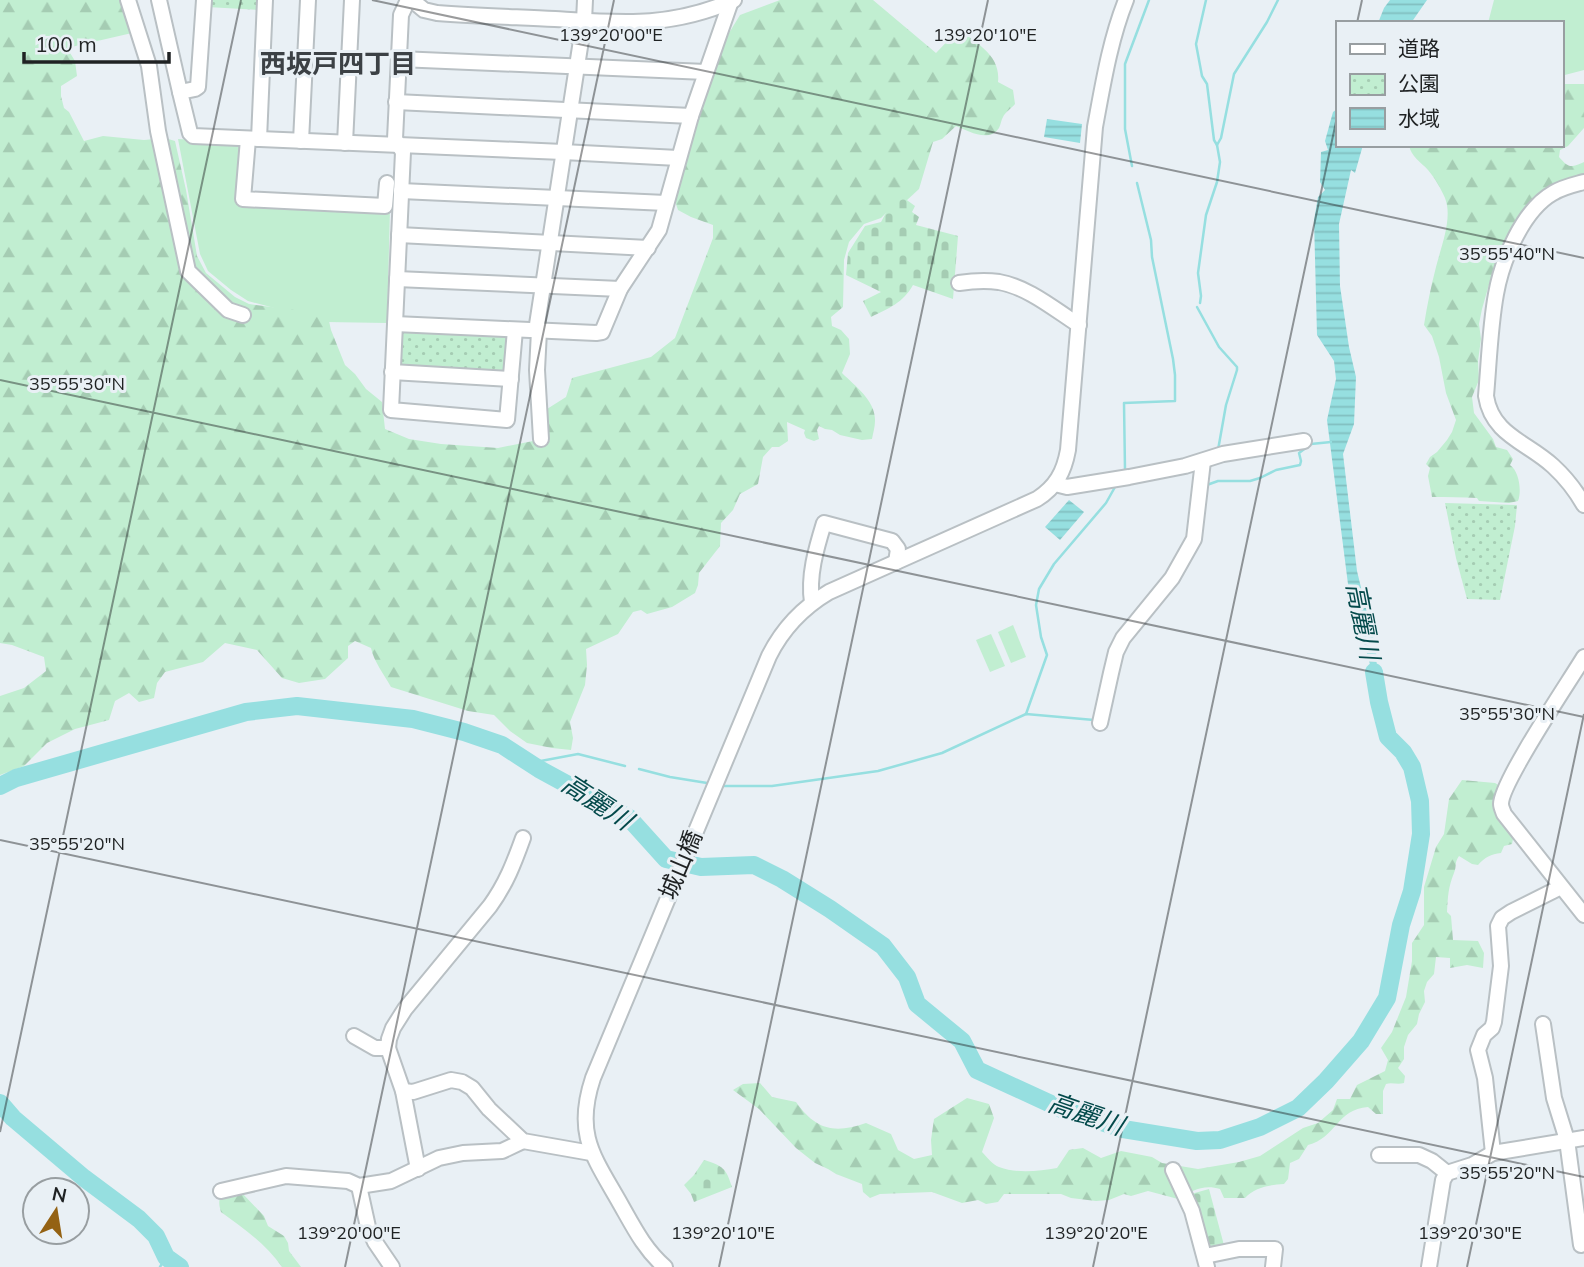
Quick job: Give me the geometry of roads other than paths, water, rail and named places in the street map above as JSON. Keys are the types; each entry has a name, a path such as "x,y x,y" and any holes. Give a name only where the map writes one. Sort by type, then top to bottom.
{"street":[{"path":"128,0 149,66 158,131 188,271 228,310 243,315"},
{"path":"159,0 191,135 345,143 395,149 563,152 678,158"},
{"path":"180,92 198,87 204,0"},
{"path":"265,0 253,138 243,199 385,206 387,183"},
{"path":"301,141 308,0"},
{"path":"345,143 352,0"},
{"path":"395,149 401,15 410,0 424,10 437,13 638,23 664,21 699,13 733,1"},
{"path":"541,439 538,331 585,0"},
{"path":"1126,0 1118,21 1095,127 1068,450 1064,468 1055,484 1067,487 1080,485 1174,468 1223,454 1304,441"},
{"path":"395,324 602,332 620,289 659,230 691,116 733,1"},
{"path":"399,59 706,72"},
{"path":"396,102 691,116"},
{"path":"395,149 403,152 391,411 508,421 515,330"},
{"path":"1584,182 1552,193 1541,202 1521,227 1508,254 1496,290 1486,396 1488,408 1499,426 1553,466 1577,493 1584,506"},
{"path":"401,191 666,203"},
{"path":"399,235 648,248"},
{"path":"397,279 620,289"},
{"path":"959,283 978,281 1012,285 1079,325"},
{"path":"392,372 511,379"},
{"path":"1100,723 1116,652 1123,638 1172,578 1194,539 1203,461"},
{"name":"城山橋","path":"658,1264 644,1246 591,1153 585,1119 588,1094 777,640 786,627 812,603 829,592 1037,499 1055,484"},
{"path":"812,603 811,576 824,523 892,541 898,549 896,562"},
{"path":"1584,657 1515,769 1501,803 1504,814 1584,915"},
{"path":"418,1169 403,1091 388,1048 388,1039 405,1009 503,888 523,838"},
{"path":"1493,1153 1485,1078 1478,1050 1484,1035 1494,1022 1501,966 1498,926 1502,918 1511,912 1561,887"},
{"path":"1543,1024 1554,1098 1567,1140 1581,1245"},
{"path":"355,1036 375,1048 388,1048"},
{"path":"403,1091 413,1092 451,1080 462,1082 472,1088 489,1109 523,1141 591,1153"},
{"path":"1429,1267 1443,1180 1447,1173 1472,1165 1493,1153 1584,1138"},
{"path":"221,1191 286,1175 348,1181 359,1186 391,1181 439,1158 463,1153 502,1151 523,1141"},
{"path":"1379,1156 1419,1155 1447,1173"},
{"path":"1173,1170 1192,1211 1206,1262 1239,1248 1275,1249 1273,1267"},
{"path":"359,1186 368,1227 392,1267"}],"water":[{"path":"1390,0 1427,0 1412,21 1379,21"},
{"name":"高麗川","path":"1336,110 1336,147 1362,147 1355,173 1351,170 1339,224 1340,286 1356,377 1354,424 1343,454 1357,571 1376,649 1378,694 1348,584 1327,420 1336,379 1334,361 1317,335 1314,220 1318,197 1325,190 1320,182 1321,152 1328,150 1325,141"},
{"path":"1047,119 1082,124 1080,143 1044,137"},
{"path":"1069,500 1084,512 1060,540 1045,527"}],"waterway":[{"path":"1132,166 1125,129 1125,64 1149,0"},
{"path":"1206,0 1196,44 1202,76 1207,84 1214,140 1217,145"},
{"path":"1200,303 1198,273 1206,215 1217,182 1220,162 1217,145 1221,138 1234,74 1278,0"},
{"path":"1125,470 1124,403 1175,401 1173,359 1152,257 1151,240 1137,183"},
{"path":"1197,307 1219,347 1237,367 1226,405 1218,450"},
{"path":"1204,486 1218,481 1250,481 1276,470 1300,465 1299,453 1311,444 1331,442"},
{"path":"1026,714 1047,655 1036,605 1039,589 1054,564 1106,503 1115,487"},
{"name":"高麗川","path":"0,786 16,778 246,712 297,706 413,719 464,732 502,745 539,769 629,818 666,859 701,867 754,865 830,909 883,946 907,977 917,1004 962,1041 977,1070 1064,1110 1123,1129 1197,1141 1220,1140 1260,1127 1298,1108 1361,1041 1387,998 1401,925 1412,891 1421,834 1420,801 1412,767 1403,752 1388,737 1374,672"},
{"path":"724,786 772,786 878,771 942,753 1026,714 1094,720"},
{"path":"530,763 578,754 625,766"},
{"path":"639,769 707,783"},
{"name":"高麗川","path":"0,1103 13,1118 84,1178 139,1219 156,1236 166,1257 180,1267"},
{"path":"160,1267 166,1257"}],"district":[{"name":"西坂戸四丁目","path":"338,64"}]}
